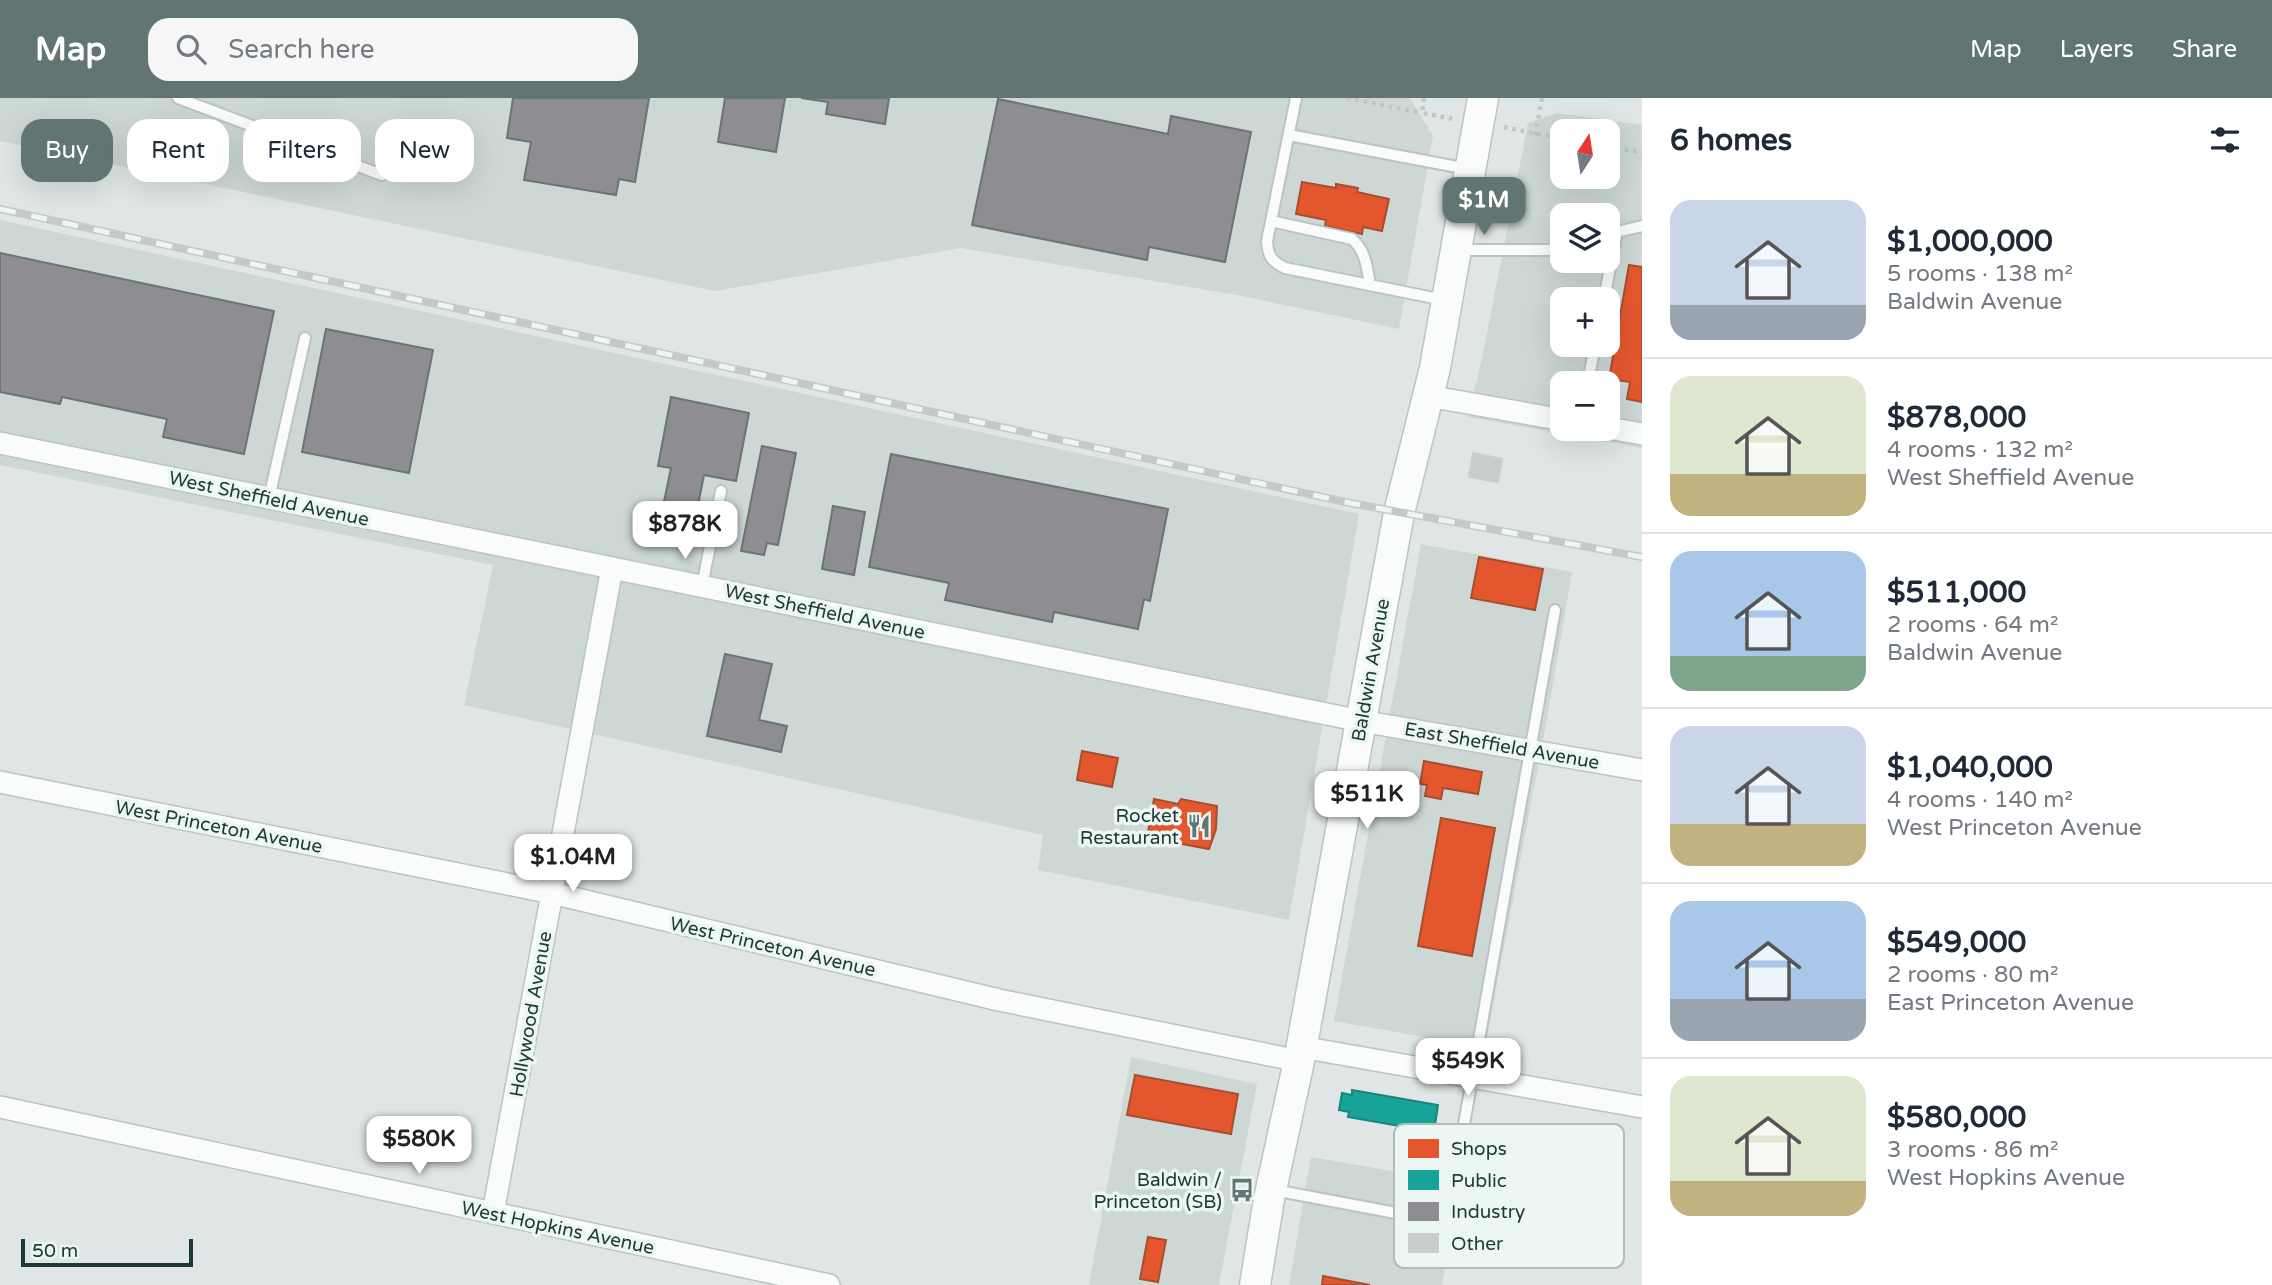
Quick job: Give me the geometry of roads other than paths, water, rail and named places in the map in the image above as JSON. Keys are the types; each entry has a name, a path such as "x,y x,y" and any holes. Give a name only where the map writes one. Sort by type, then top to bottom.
{"main road":[{"name":"Baldwin Avenue","path":"1255,1285 1399,513 1428,396 1483,98"}],"street":[{"path":"1428,396 1550,418"},
{"path":"1620,430 1642,434"},
{"name":"West Sheffield Avenue","path":"0,443 1361,721"},
{"name":"Hollywood Avenue","path":"494,1213 612,568"},
{"name":"East Sheffield Avenue","path":"1361,721 1642,770"},
{"name":"West Princeton Avenue","path":"0,782 552,893 999,1000 1300,1054 1471,1077 1642,1107"},
{"name":"West Hopkins Avenue","path":"0,1107 829,1285"}],"lane":[{"path":"178,98 375,172"},
{"path":"1296,98 1271,221 1268,253 1273,262 1285,268 1447,301"},
{"path":"1289,135 1470,169"},
{"path":"1271,221 1352,239 1359,245 1365,257 1370,285"},
{"path":"1620,230 1642,226"},
{"path":"1456,250 1550,250"},
{"path":"269,498 305,338"},
{"path":"702,586 721,491"},
{"path":"1464,1124 1555,610"},
{"path":"1271,1189 1394,1213"}],"railway":[{"path":"0,209 1350,503 1642,557"}],"place":[{"name":"Rocket Restaurant","path":"1199,826"},
{"name":"Baldwin / Princeton (SB)","path":"1242,1190"}]}
